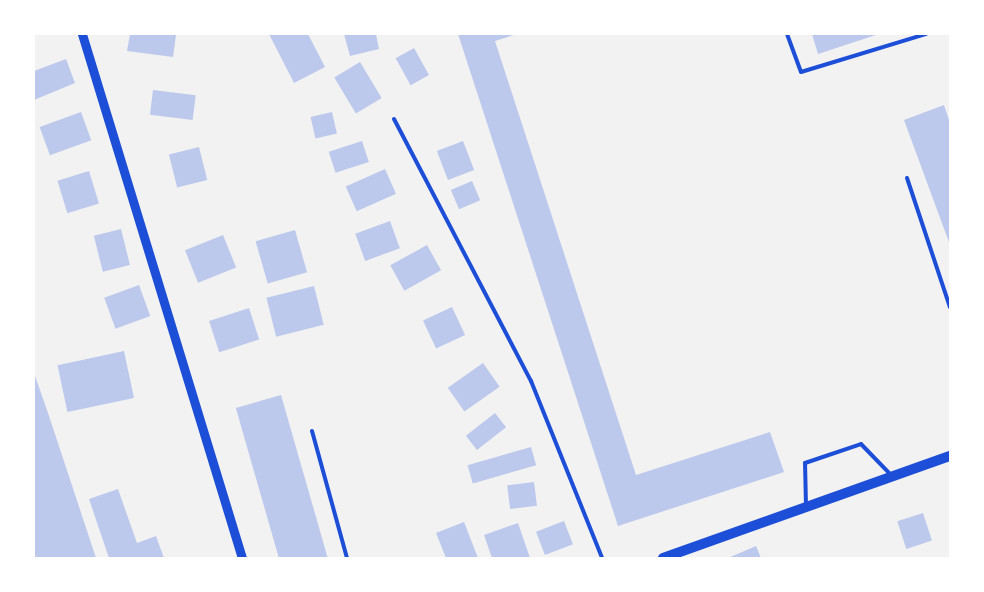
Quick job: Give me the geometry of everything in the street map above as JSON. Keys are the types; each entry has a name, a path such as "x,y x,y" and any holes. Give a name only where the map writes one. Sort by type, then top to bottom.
{"main road":[{"path":"663,558 950,456"}],"street":[{"path":"82,34 242,558"}],"lane":[{"path":"787,34 801,72 926,34"},
{"path":"394,119 531,381 602,558"},
{"path":"907,178 950,306"},
{"path":"312,431 347,558"},
{"path":"806,508 805,463 861,444 892,477"}],"building":[{"path":"130,34 176,35 173,57 127,51"},
{"path":"269,34 308,34 325,67 294,83"},
{"path":"344,34 376,34 379,49 350,56"},
{"path":"458,34 517,34 495,41 636,475 770,432 784,472 618,526"},
{"path":"812,34 879,34 818,54"},
{"path":"414,48 429,75 411,85 396,58"},
{"path":"66,59 75,83 34,100 34,71"},
{"path":"360,62 382,98 356,113 334,77"},
{"path":"153,90 196,95 193,120 150,115"},
{"path":"944,105 950,123 950,245 904,120"},
{"path":"81,112 91,140 50,155 40,127"},
{"path":"332,112 337,133 316,138 311,117"},
{"path":"362,141 369,162 336,173 329,152"},
{"path":"463,141 474,170 448,180 437,151"},
{"path":"199,147 207,180 177,187 169,154"},
{"path":"385,169 396,194 357,211 346,186"},
{"path":"89,171 99,204 67,213 57,181"},
{"path":"472,181 480,200 459,209 451,190"},
{"path":"390,221 400,248 365,261 355,234"},
{"path":"121,229 130,265 103,272 94,236"},
{"path":"295,230 307,272 268,284 256,241"},
{"path":"223,235 236,267 198,283 185,250"},
{"path":"427,245 441,270 404,291 390,265"},
{"path":"139,285 150,316 116,329 104,298"},
{"path":"314,286 324,325 276,337 266,298"},
{"path":"452,307 465,335 436,349 423,321"},
{"path":"249,308 259,339 219,352 209,321"},
{"path":"124,351 134,398 67,412 57,365"},
{"path":"483,363 500,387 464,411 448,388"},
{"path":"34,373 48,413 96,558 34,558"},
{"path":"281,395 328,558 279,558 236,408"},
{"path":"495,413 506,427 477,450 466,436"},
{"path":"531,447 536,465 473,483 468,465"},
{"path":"534,482 537,506 510,509 507,485"},
{"path":"118,489 137,543 156,536 164,558 109,558 89,499"},
{"path":"923,513 932,541 906,549 897,521"},
{"path":"564,521 573,544 545,555 536,532"},
{"path":"464,522 478,558 446,558 436,533"},
{"path":"518,523 530,558 492,558 484,535"},
{"path":"756,546 761,558 728,558"}]}
